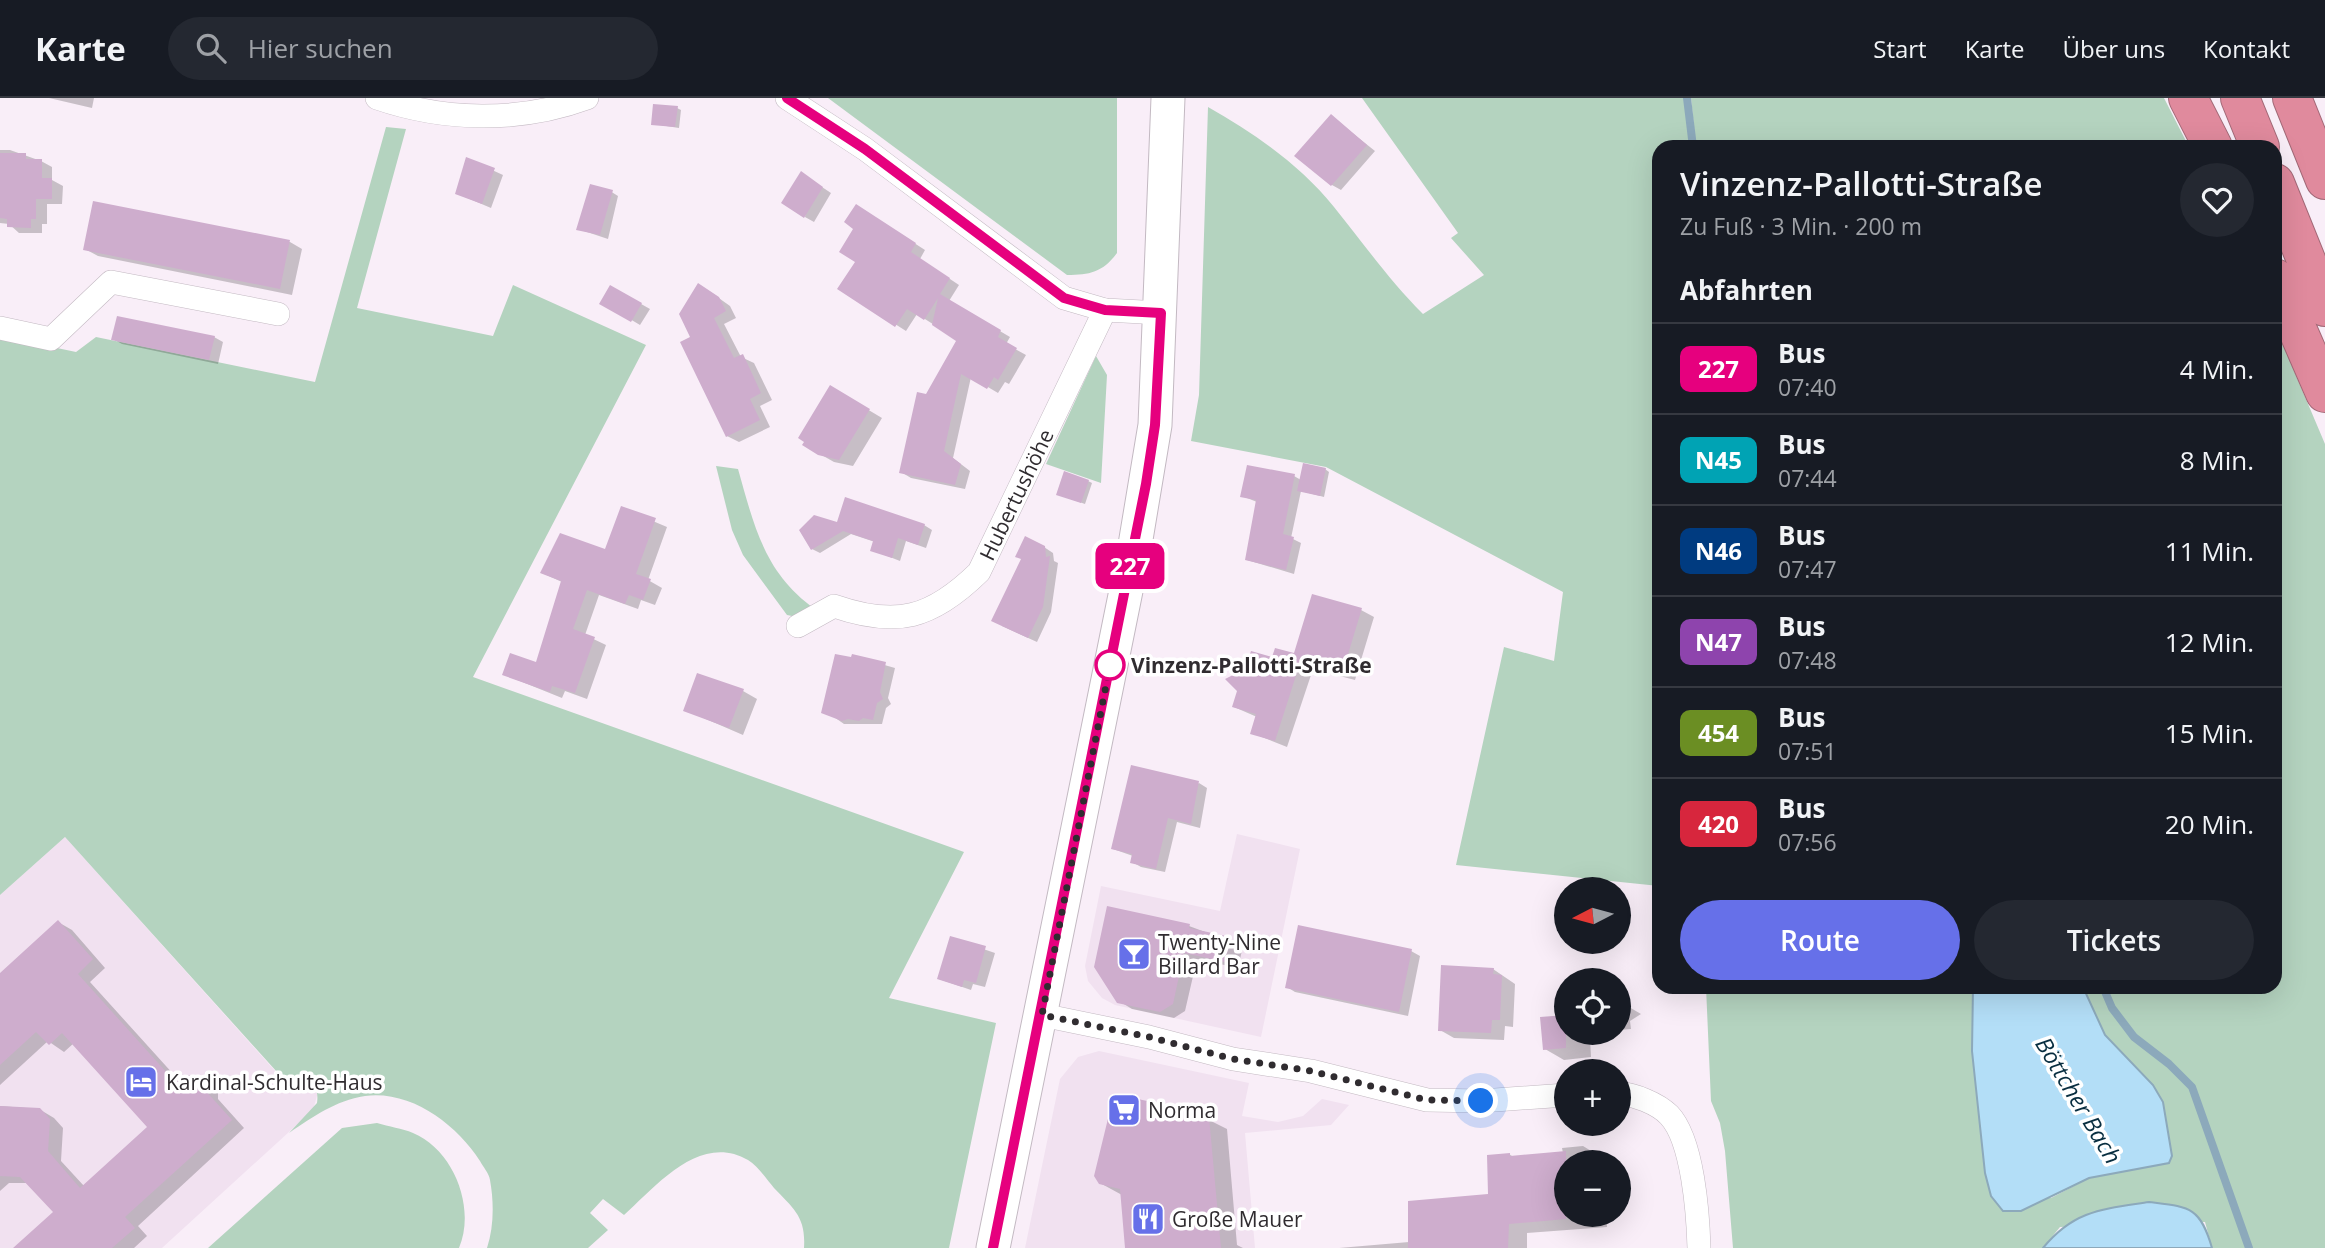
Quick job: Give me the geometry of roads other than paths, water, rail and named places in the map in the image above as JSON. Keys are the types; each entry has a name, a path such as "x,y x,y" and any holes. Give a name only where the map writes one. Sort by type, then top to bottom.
{"highway":[{"path":"2188,98 2209,140"},
{"path":"2240,98 2257,140"},
{"path":"2292,98 2325,180"},
{"path":"2282,200 2325,307"},
{"path":"2282,294 2325,393"}],"main road":[{"path":"993,1248 1042,1015 1146,484 1155,425 1168,98"}],"street":[{"path":"377,98 417,112 480,117 527,113 586,98"},
{"path":"786,98 865,149 1064,298 1105,310 1161,313"},
{"path":"0,328 51,339 111,282 278,314"},
{"name":"Hubertushöhe","path":"798,626 834,606 861,615 888,617 926,612 952,598 979,572 1105,310"},
{"path":"1042,1015 1149,1037 1233,1059 1311,1071 1427,1100 1481,1101 1554,1096"},
{"path":"1631,1096 1644,1100 1669,1115 1683,1144 1692,1174 1699,1248"}],"water":[{"path":"1973,994 2086,994 2105,1035 2153,1085 2163,1102 2172,1156 2169,1163 2089,1178 2021,1211 2003,1211 1991,1196 1985,1173 1972,1051"},
{"path":"2149,1202 2174,1205 2191,1211 2203,1224 2212,1248 2043,1248 2066,1226 2090,1213"}],"waterway":[{"name":"Böttcher Bach","path":"1687,98 1692,140"},
{"name":"Böttcher Bach","path":"2106,994 2112,1008 2134,1037 2169,1064 2192,1087 2249,1248"}],"place":[{"name":"Vinzenz-Pallotti-Straße","path":"1110,665"},
{"name":"Twenty-Nine Billard Bar","path":"1134,954"},
{"name":"Kardinal-Schulte-Haus","path":"141,1082"},
{"name":"Norma","path":"1124,1110"},
{"name":"Große Mauer","path":"1148,1219"}]}
